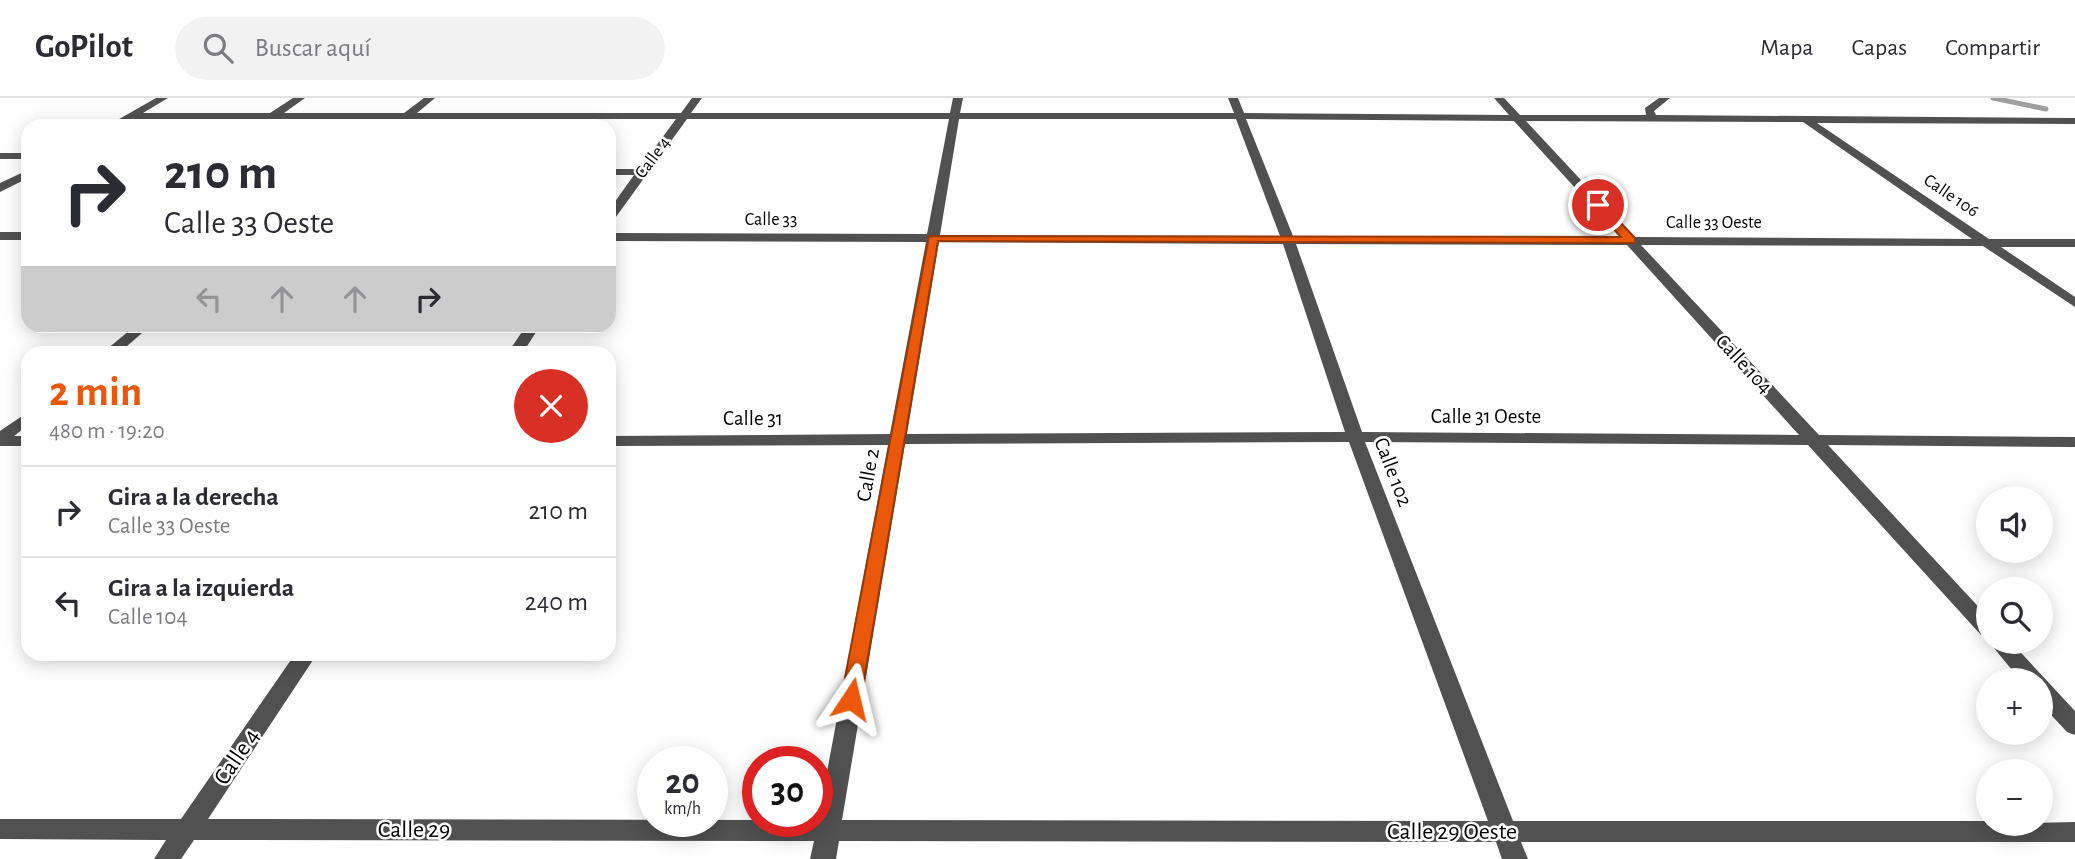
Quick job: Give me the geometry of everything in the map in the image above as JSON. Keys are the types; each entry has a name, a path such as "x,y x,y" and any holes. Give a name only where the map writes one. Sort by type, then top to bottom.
{"street":[{"path":"125,119 163,98"},
{"path":"269,119 300,98"},
{"path":"403,119 430,98"},
{"name":"Calle 4","path":"616,209 697,98"},
{"name":"Calle 2","path":"833,800 958,98"},
{"name":"Calle 102","path":"1233,98 1288,239 1355,437 1516,859"},
{"name":"Calle 104","path":"1499,98 1976,617"},
{"path":"1652,119 1649,110 1665,98"},
{"path":"130,116 1241,116 2072,120"},
{"name":"Calle 106","path":"1805,120 2075,303"},
{"path":"0,156 21,156"},
{"path":"616,172 643,172"},
{"path":"0,188 21,177"},
{"path":"0,236 21,236"},
{"name":"Calle 33","path":"616,237 933,238"},
{"name":"Calle 33 Oeste","path":"933,238 2075,243"},
{"path":"118,346 134,333"},
{"path":"0,440 21,423"},
{"name":"Calle 31 Oeste","path":"897,440 1355,437 2075,442"},
{"path":"0,440 21,441"},
{"name":"Calle 31","path":"616,441 897,440"},
{"path":"2010,654 2022,668"},
{"name":"Calle 4","path":"167,859 302,661"},
{"path":"2053,702 2075,726"},
{"name":"Calle 29","path":"0,829 187,831 742,828"},
{"name":"Calle 29 Oeste","path":"833,828 2075,832"},
{"name":"Calle 2","path":"823,859 827,837"}],"waterway":[{"path":"1993,98 2046,109"}],"route":[{"path":"851,699 933,238 1631,240 1598,205"}]}
